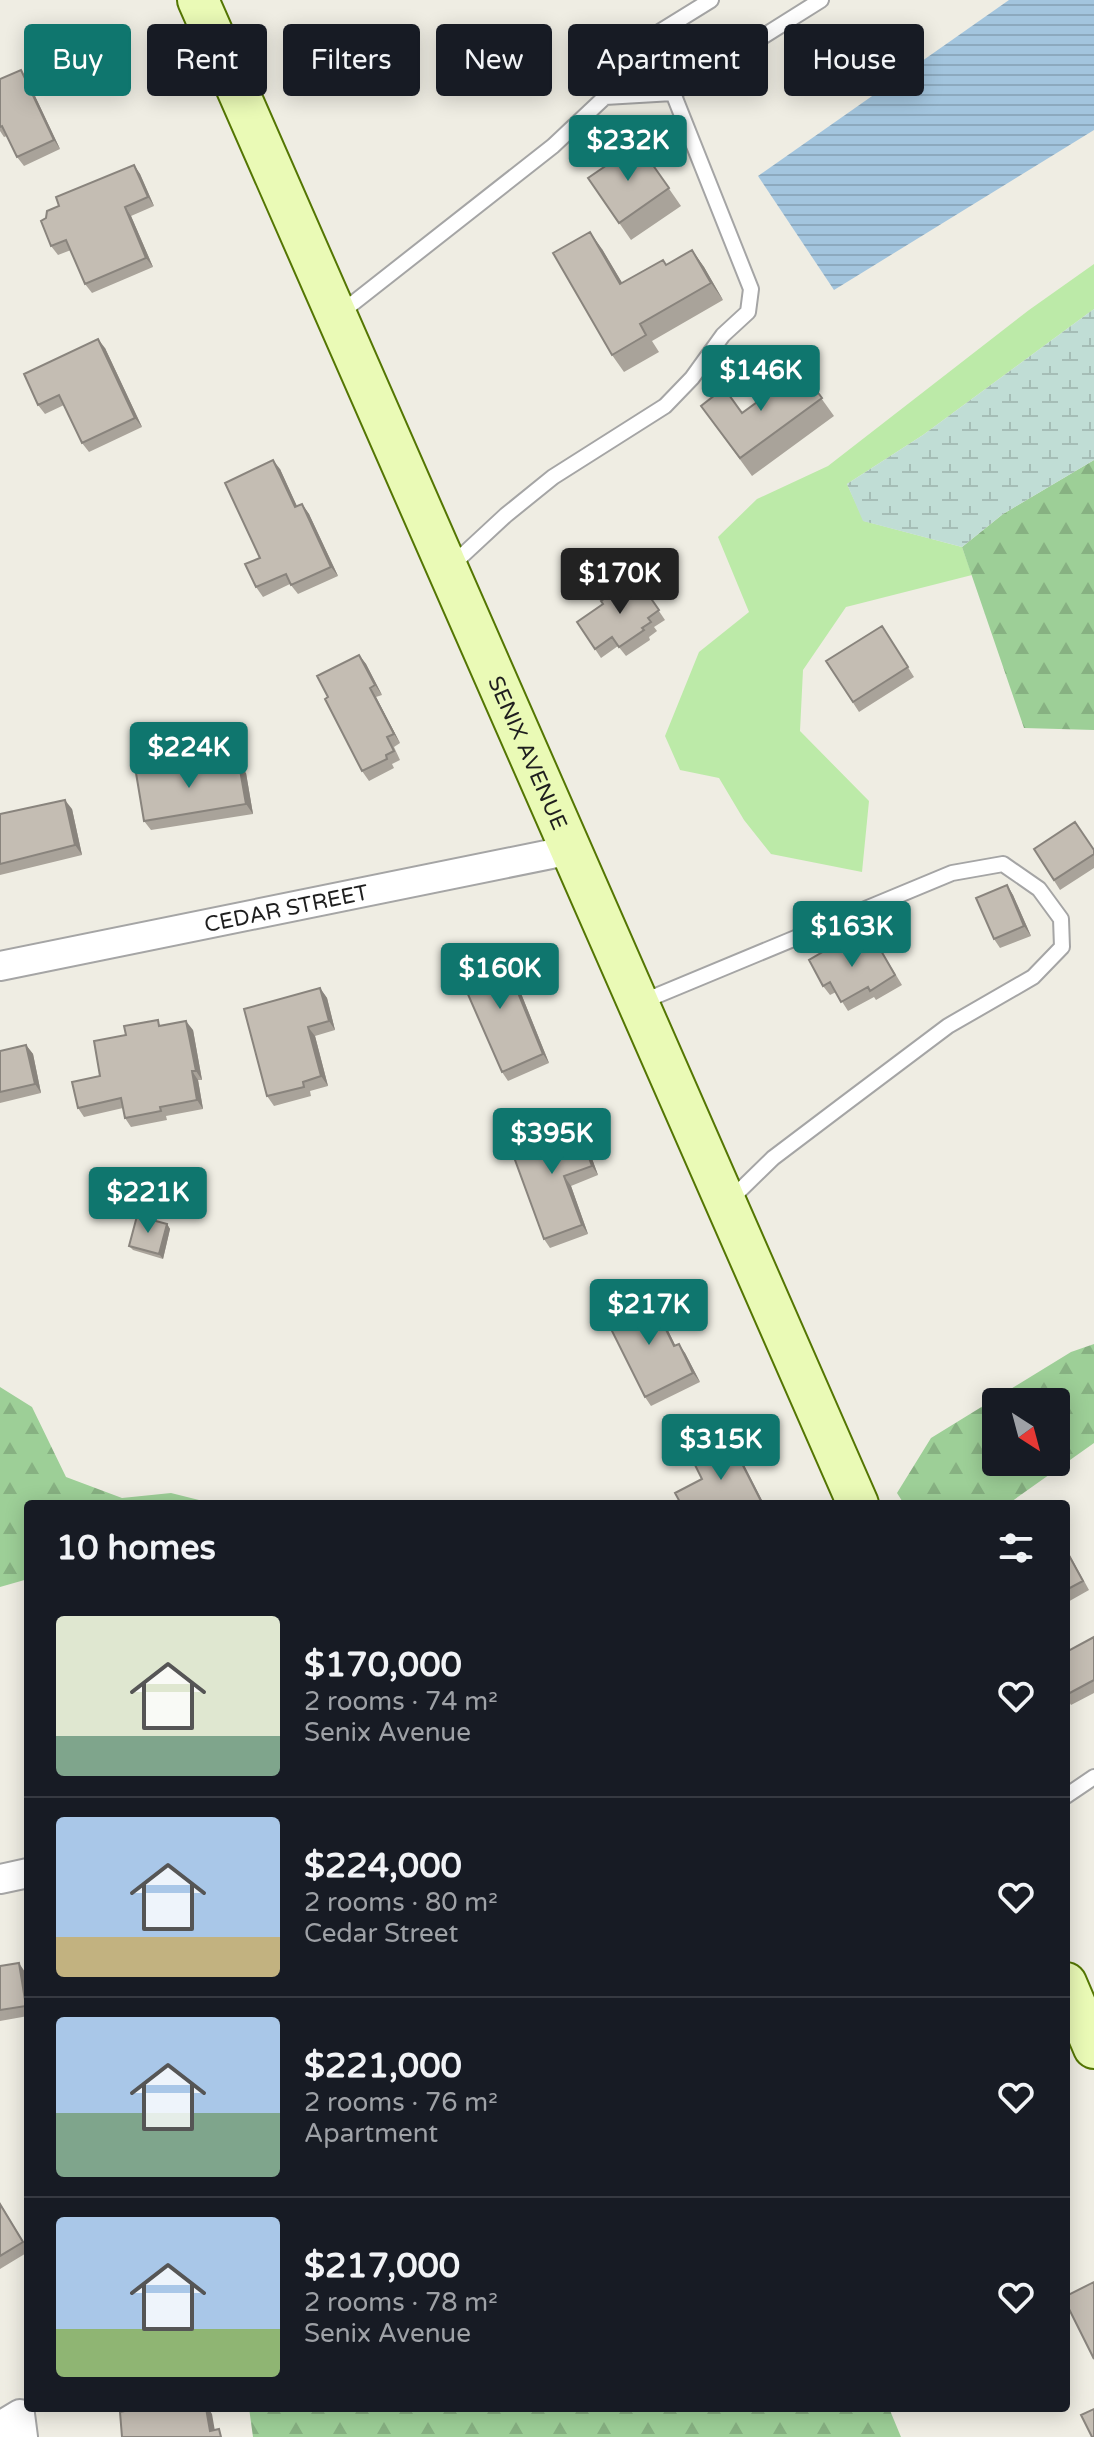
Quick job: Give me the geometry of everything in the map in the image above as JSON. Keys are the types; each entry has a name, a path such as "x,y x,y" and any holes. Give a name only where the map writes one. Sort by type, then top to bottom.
{"street":[{"name":"SENIX AVENUE","path":"198,0 856,1500"},
{"name":"CEDAR STREET","path":"0,966 571,850"},
{"path":"0,1879 24,1874"},
{"path":"1070,1992 1094,2048"}],"lane":[{"path":"337,315 553,146 605,97 640,44 711,0"},
{"path":"768,33 821,0"},
{"path":"605,97 622,96"},
{"path":"448,569 553,477 665,406 692,378 723,335 748,312 751,289 674,96"},
{"path":"639,1003 952,873 1003,864 1039,889 1061,919 1062,947 1033,977 948,1026 773,1158 726,1203"},
{"path":"1070,1793 1094,1777"}],"green space":[{"path":"1094,264 1094,309 923,435 847,484 864,521 962,547 972,575 846,607 803,670 800,731 869,801 862,872 771,854 744,820 719,778 680,770 665,736 699,652 749,612 718,537 757,499 828,466 1029,310"},
{"path":"1094,309 1094,460 1003,514 962,547 863,521 847,484 923,435"},
{"path":"1094,460 1094,730 1024,728 962,547 1003,514"},
{"path":"1094,1344 1094,1443 1070,1460 1070,1388 1012,1388 1071,1352"},
{"path":"0,1387 32,1407 66,1477 122,1498 171,1493 199,1500 24,1500 24,1580 0,1587"},
{"path":"982,1407 982,1476 1047,1476 1014,1500 901,1500 897,1493 931,1438"},
{"path":"250,2412 891,2412 901,2437 253,2437"}],"shaded area":[{"path":"1009,0 1094,0 1094,130 834,290 758,176 872,96 924,96 924,60"}],"building":[{"path":"21,70 24,96 33,96 54,140 17,157 0,127 0,79"},
{"path":"638,144 669,188 619,223 588,178"},
{"path":"134,165 148,197 125,207 146,258 85,284 66,240 51,246 41,221 46,218 47,211 59,206 56,197"},
{"path":"590,232 620,284 663,260 666,265 692,250 711,283 640,324 646,335 612,355 553,253"},
{"path":"98,339 135,418 82,443 59,395 38,405 24,374"},
{"path":"801,370 822,398 740,458 701,406 724,388 742,413"},
{"path":"273,460 295,507 302,504 331,567 291,585 286,574 256,587 245,564 260,558 225,483"},
{"path":"636,577 659,610 648,618 651,622 642,628 644,630 619,647 612,637 595,649 577,622"},
{"path":"882,626 908,667 853,702 826,661"},
{"path":"359,655 375,685 370,688 394,734 387,737 394,751 386,755 387,759 362,771 325,699 328,697 317,676"},
{"path":"207,761 209,769 239,764 246,804 144,821 136,773"},
{"path":"65,800 75,845 0,864 0,814"},
{"path":"1075,822 1094,854 1054,880 1034,849"},
{"path":"1007,885 1024,926 994,939 976,898"},
{"path":"845,939 855,954 876,942 895,975 870,991 868,987 841,1002 830,982 823,986 809,960"},
{"path":"492,950 500,969 507,966 543,1054 502,1072 456,967"},
{"path":"320,988 329,1021 308,1027 321,1076 303,1082 304,1087 267,1096 244,1009"},
{"path":"158,1020 159,1026 186,1021 196,1071 192,1071 197,1100 125,1118 121,1098 78,1108 72,1082 100,1076 94,1041 126,1035 124,1026"},
{"path":"26,1045 35,1084 0,1092 0,1051"},
{"path":"577,1125 592,1166 564,1176 582,1225 544,1239 511,1149 522,1145 519,1139 554,1126 556,1132"},
{"path":"137,1216 167,1224 159,1254 129,1246"},
{"path":"650,1297 674,1346 679,1344 693,1373 645,1397 606,1319"},
{"path":"732,1444 760,1500 679,1500 675,1493 702,1479 694,1463"},
{"path":"1070,1557 1083,1581 1070,1588"},
{"path":"1094,1637 1094,1680 1070,1693 1070,1650"},
{"path":"19,1963 24,2006 0,2010 0,1966"},
{"path":"0,2204 23,2242 0,2256"},
{"path":"1094,2282 1094,2359 1070,2311 1070,2294"},
{"path":"1094,2409 1094,2437 1092,2437 1081,2415"},
{"path":"120,2412 207,2412 210,2431 219,2429 221,2437 122,2437"}]}
